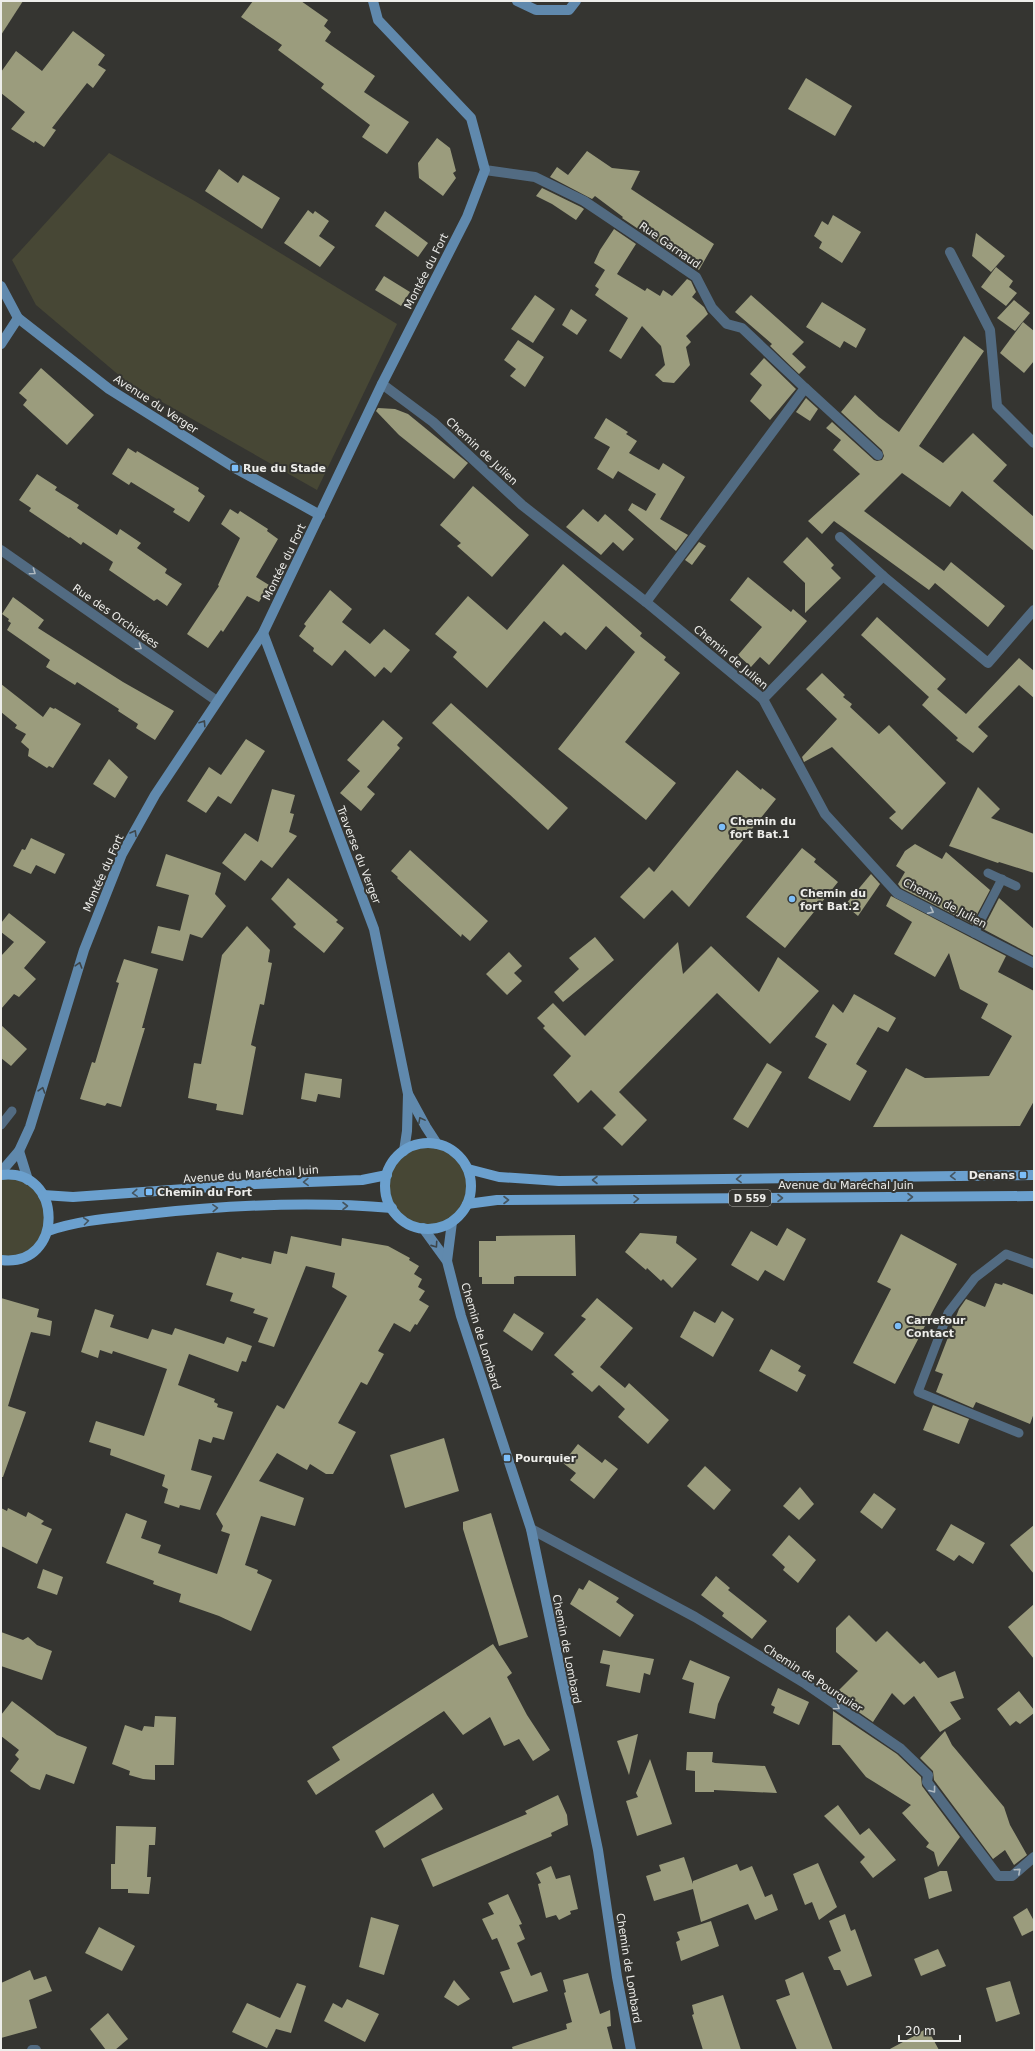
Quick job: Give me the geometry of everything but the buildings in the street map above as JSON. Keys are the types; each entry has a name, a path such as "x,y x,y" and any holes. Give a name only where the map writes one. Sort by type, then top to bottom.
{"main road":[{"path":"420,1144 437,1144 450,1149 461,1158 468,1169 471,1181 471,1193 467,1204 460,1215 452,1222 438,1228 423,1228 411,1225 400,1218 392,1208 387,1198 387,1175 391,1166 404,1151 420,1144"},
{"name":"Avenue du Maréchal Juin","path":"468,1169 499,1177 559,1181 1034,1175"},
{"path":"1,1175 14,1175 28,1180 44,1195 50,1212 48,1231 42,1243 32,1253 20,1259 3,1262"},
{"name":"Avenue du Maréchal Juin","path":"44,1195 73,1198 255,1184 362,1180 387,1175"},
{"name":"Avenue du Maréchal Juin","path":"467,1204 497,1200 1034,1196"},
{"path":"48,1231 72,1223 180,1210 266,1205 364,1206 392,1208"}],"street":[{"path":"372,1 378,20 471,118 486,170"},
{"path":"517,1 536,10 569,10 576,1"},
{"name":"Montée du Fort","path":"1,1172 20,1151 30,1127 84,950 122,854 155,796 263,633 382,384 467,217 486,170"},
{"name":"Rue Garnaud","path":"486,170 535,177 584,201 696,277 712,308 727,324 742,328 878,455"},
{"path":"950,252 990,330 997,406 1034,443"},
{"name":"Avenue du Verger","path":"1,286 18,318 109,389 235,468 320,515"},
{"path":"1,344 18,318"},
{"name":"Chemin de Julien","path":"382,384 433,422 522,505 646,602 764,698 825,814 897,893 974,934 1034,963"},
{"path":"646,602 805,388"},
{"path":"840,537 883,576 988,663 1034,610"},
{"name":"Rue des Orchidées","path":"1,550 217,701"},
{"path":"764,698 883,576"},
{"name":"Traverse du Verger","path":"263,633 374,929 408,1094 407,1131 404,1151"},
{"name":"Traverse du Verger","path":"408,1094 437,1144"},
{"path":"20,1151 28,1180"},
{"name":"Chemin de Lombard","path":"446,1262 452,1222"},
{"name":"Chemin de Lombard","path":"423,1228 446,1262 461,1316 531,1529 565,1698 598,1850 617,1977 631,2050"},
{"name":"Chemin de Pourquier","path":"531,1529 695,1617 806,1684 901,1749 928,1775 927,1782 998,1876 1012,1876 1034,1857"}],"lane":[{"path":"988,873 1016,886"},
{"path":"974,934 1002,879"},
{"path":"1,1125 12,1111"},
{"path":"1020,1433 918,1392 948,1313 975,1278 1006,1254 1034,1264"}],"green space":[{"path":"109,153 193,200 397,324 317,490 127,382 36,305 12,260"},
{"path":"428,1143 444,1147 458,1156 467,1170 471,1186 467,1202 458,1216 444,1225 428,1229 412,1225 398,1216 389,1202 385,1186 389,1170 398,1156 412,1147"},
{"path":"1,1175 37,1186 50,1221 32,1253 1,1260"}],"place":[{"name":"Rue du Stade","path":"235,468"},
{"name":"Chemin du fort Bat.1","path":"722,827"},
{"name":"Chemin du fort Bat.2","path":"792,899"},
{"name":"Denans","path":"1023,1175"},
{"name":"Chemin du Fort","path":"149,1192"},
{"name":"Carrefour Contact","path":"898,1326"},
{"name":"Pourquier","path":"507,1458"}]}
